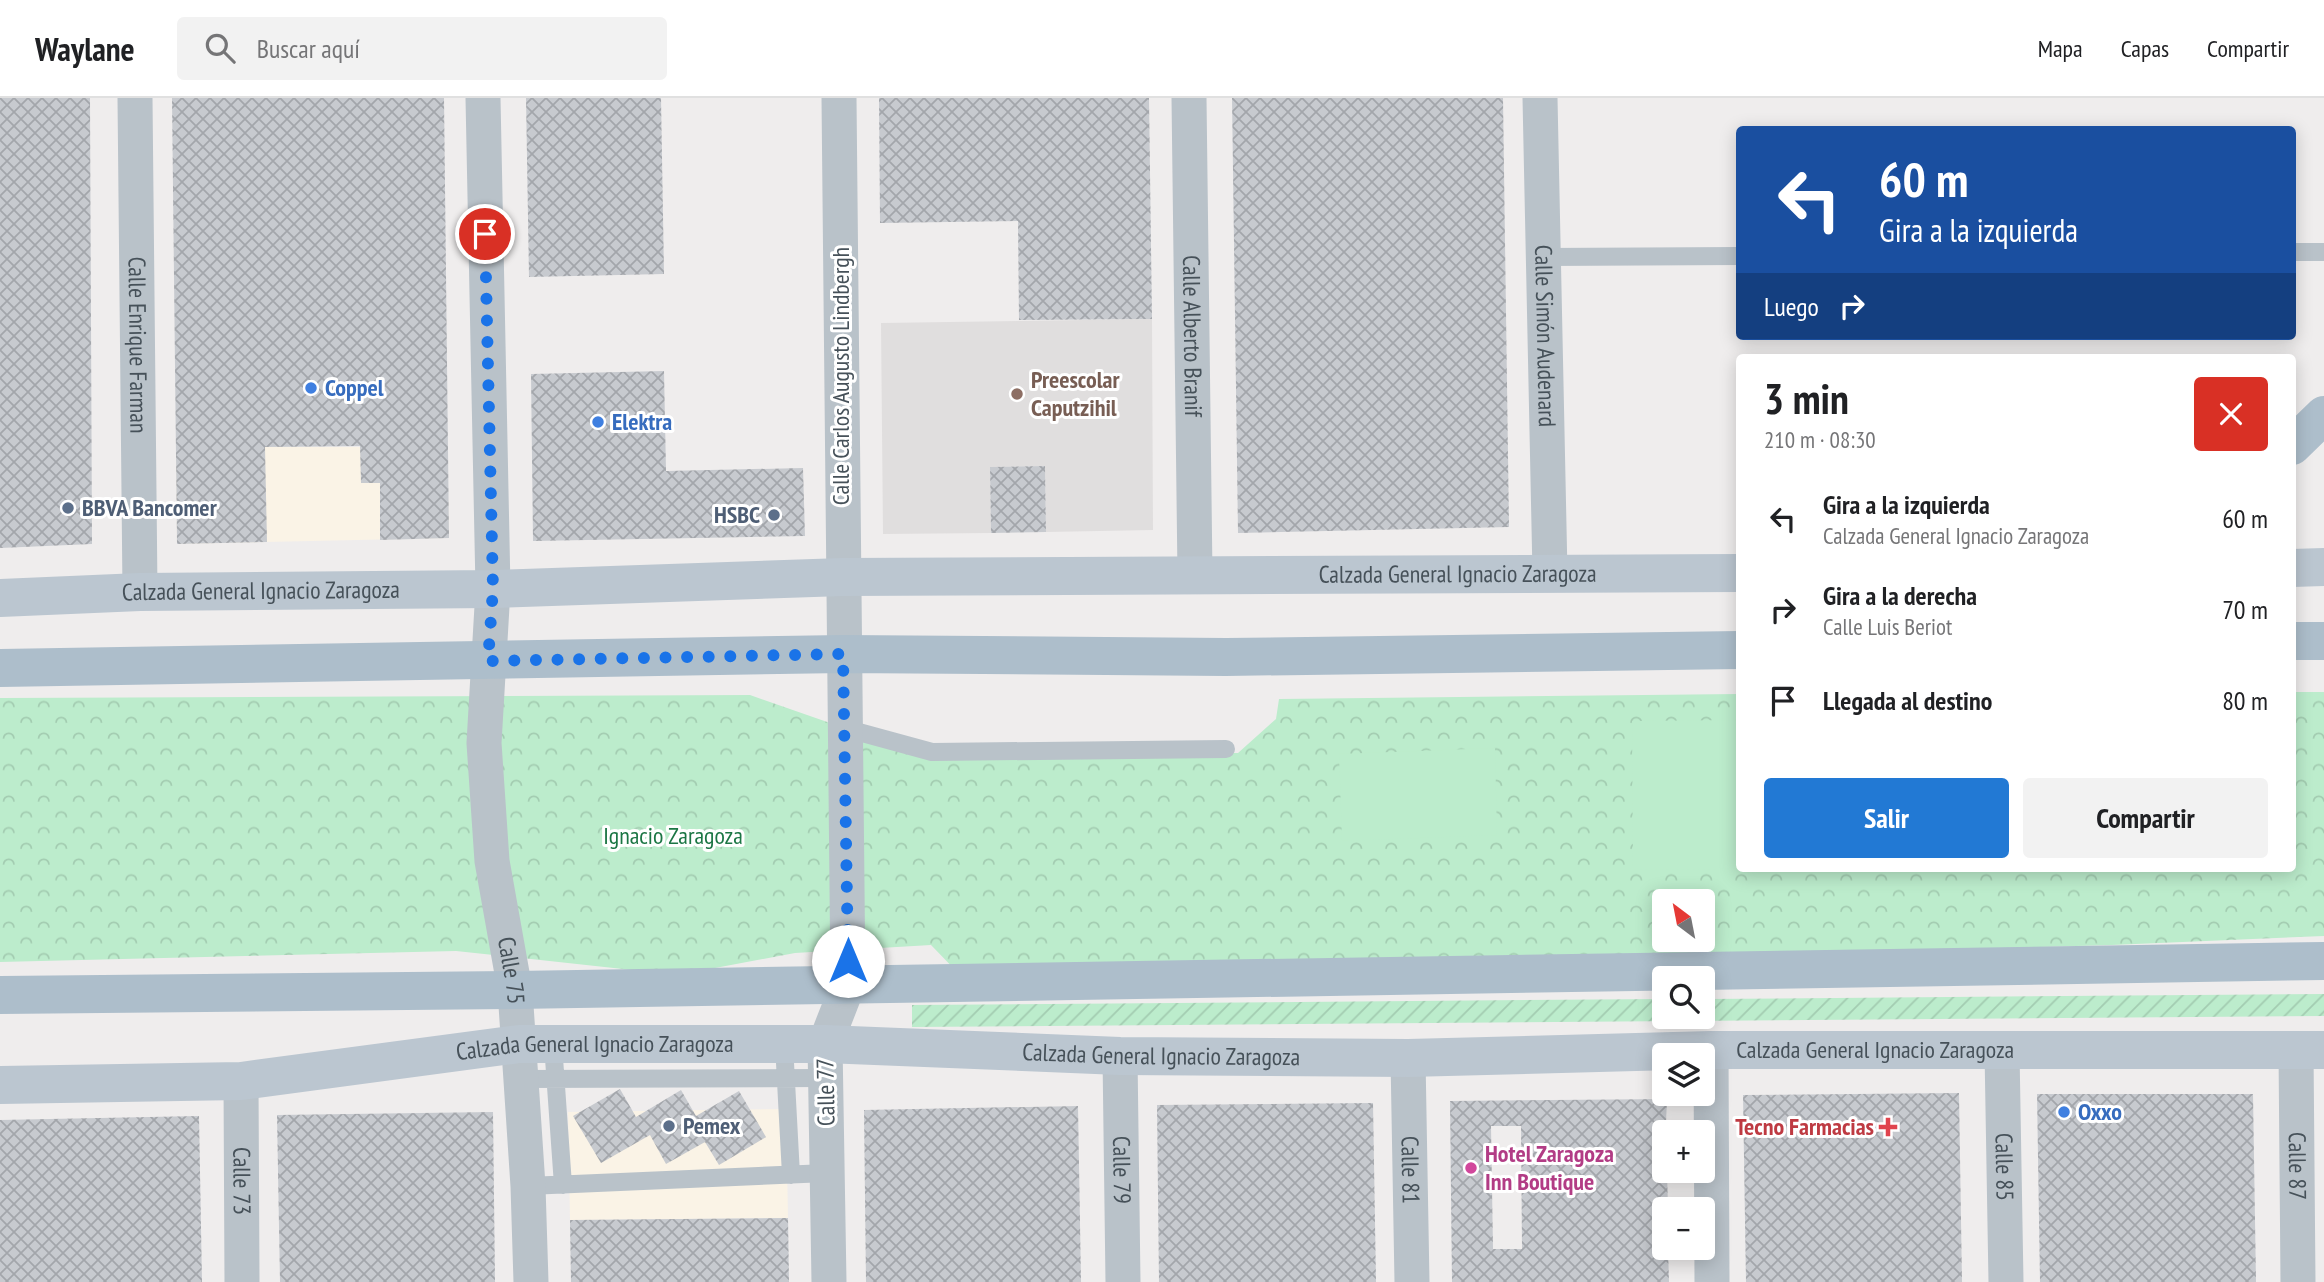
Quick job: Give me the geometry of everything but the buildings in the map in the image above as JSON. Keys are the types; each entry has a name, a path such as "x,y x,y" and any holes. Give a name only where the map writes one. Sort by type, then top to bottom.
{"main road":[{"path":"2296,442 2324,415"},
{"path":"2296,568 2324,567"},
{"name":"Calzada General Ignacio Zaragoza","path":"0,598 140,592 493,589 843,577 1736,573"},
{"path":"2296,641 2324,641"},
{"path":"0,668 843,654 1226,657 1736,650"},
{"path":"0,995 515,990 2324,961"},
{"name":"Calzada General Ignacio Zaragoza","path":"1715,1050 2310,1050"},
{"name":"Calzada General Ignacio Zaragoza","path":"0,1085 241,1081 537,1061 825,1061 1120,1056 1408,1058 1652,1052"}],"street":[{"name":"Calle Enrique Farman","path":"135,98 140,592"},
{"name":"Calle 75","path":"483,98 493,589 484,743 492,862 515,990 537,1061 528,1186 531,1282"},
{"name":"Calle Carlos Augusto Lindbergh","path":"839,98 843,654"},
{"name":"Calle Alberto Branif","path":"1189,98 1195,575"},
{"name":"Calle Simón Audenard","path":"1540,98 1549,574"},
{"name":"Calle 77","path":"829,1282 825,1061 848,985 843,654"},
{"name":"Calle 87","path":"2298,1282 2310,1050"},
{"name":"Calle 85","path":"2002,1051 2006,1282"},
{"name":"Calle 79","path":"1120,1056 1123,1282"},
{"name":"Calle 81","path":"1408,1058 1412,1282"},
{"name":"Calle 73","path":"241,1081 242,1282"},
{"path":"1711,1106 1712,1282"}],"lane":[{"path":"2296,252 2324,252"},
{"path":"1544,257 1736,256"},
{"path":"844,728 932,752 1226,749"},
{"path":"537,1061 563,1185"},
{"path":"785,1061 792,1175"},
{"path":"528,1186 827,1174"}],"shaded area":[{"name":"Preescolar Caputzihil","path":"1152,319 1153,530 1046,532 1045,466 990,467 991,533 883,534 881,323"},
{"path":"176,447 447,447 449,538 177,544"},
{"path":"786,1109 788,1218 570,1220 568,1112"}],"green space":[{"name":"Ignacio Zaragoza","path":"2296,692 2324,692 2324,936 2112,945 962,977 931,945 795,953 678,975 456,951 0,962 0,698 750,695 853,731 934,754 1238,753 1276,719 1279,699 1736,694 1736,872 2296,872"},
{"path":"1736,720 1736,869 1633,870 1632,721"},
{"path":"1495,748 1497,835 1342,841 1339,754"},
{"path":"2324,994 2324,1016 1715,1021 1715,999"},
{"path":"1652,999 1652,1021 912,1027 912,1005"}],"place":[{"name":"Coppel","path":"311,388"},
{"name":"Preescolar Caputzihil","path":"1017,394"},
{"name":"Elektra","path":"598,422"},
{"name":"BBVA Bancomer","path":"68,508"},
{"name":"HSBC","path":"774,515"},
{"name":"Oxxo","path":"2064,1112"},
{"name":"Pemex","path":"669,1126"},
{"name":"Tecno Farmacias","path":"1888,1127"},
{"name":"Hotel Zaragoza Inn Boutique","path":"1471,1168"}],"route":[{"path":"485,234 493,589 488,661 843,654 848,961"}]}
